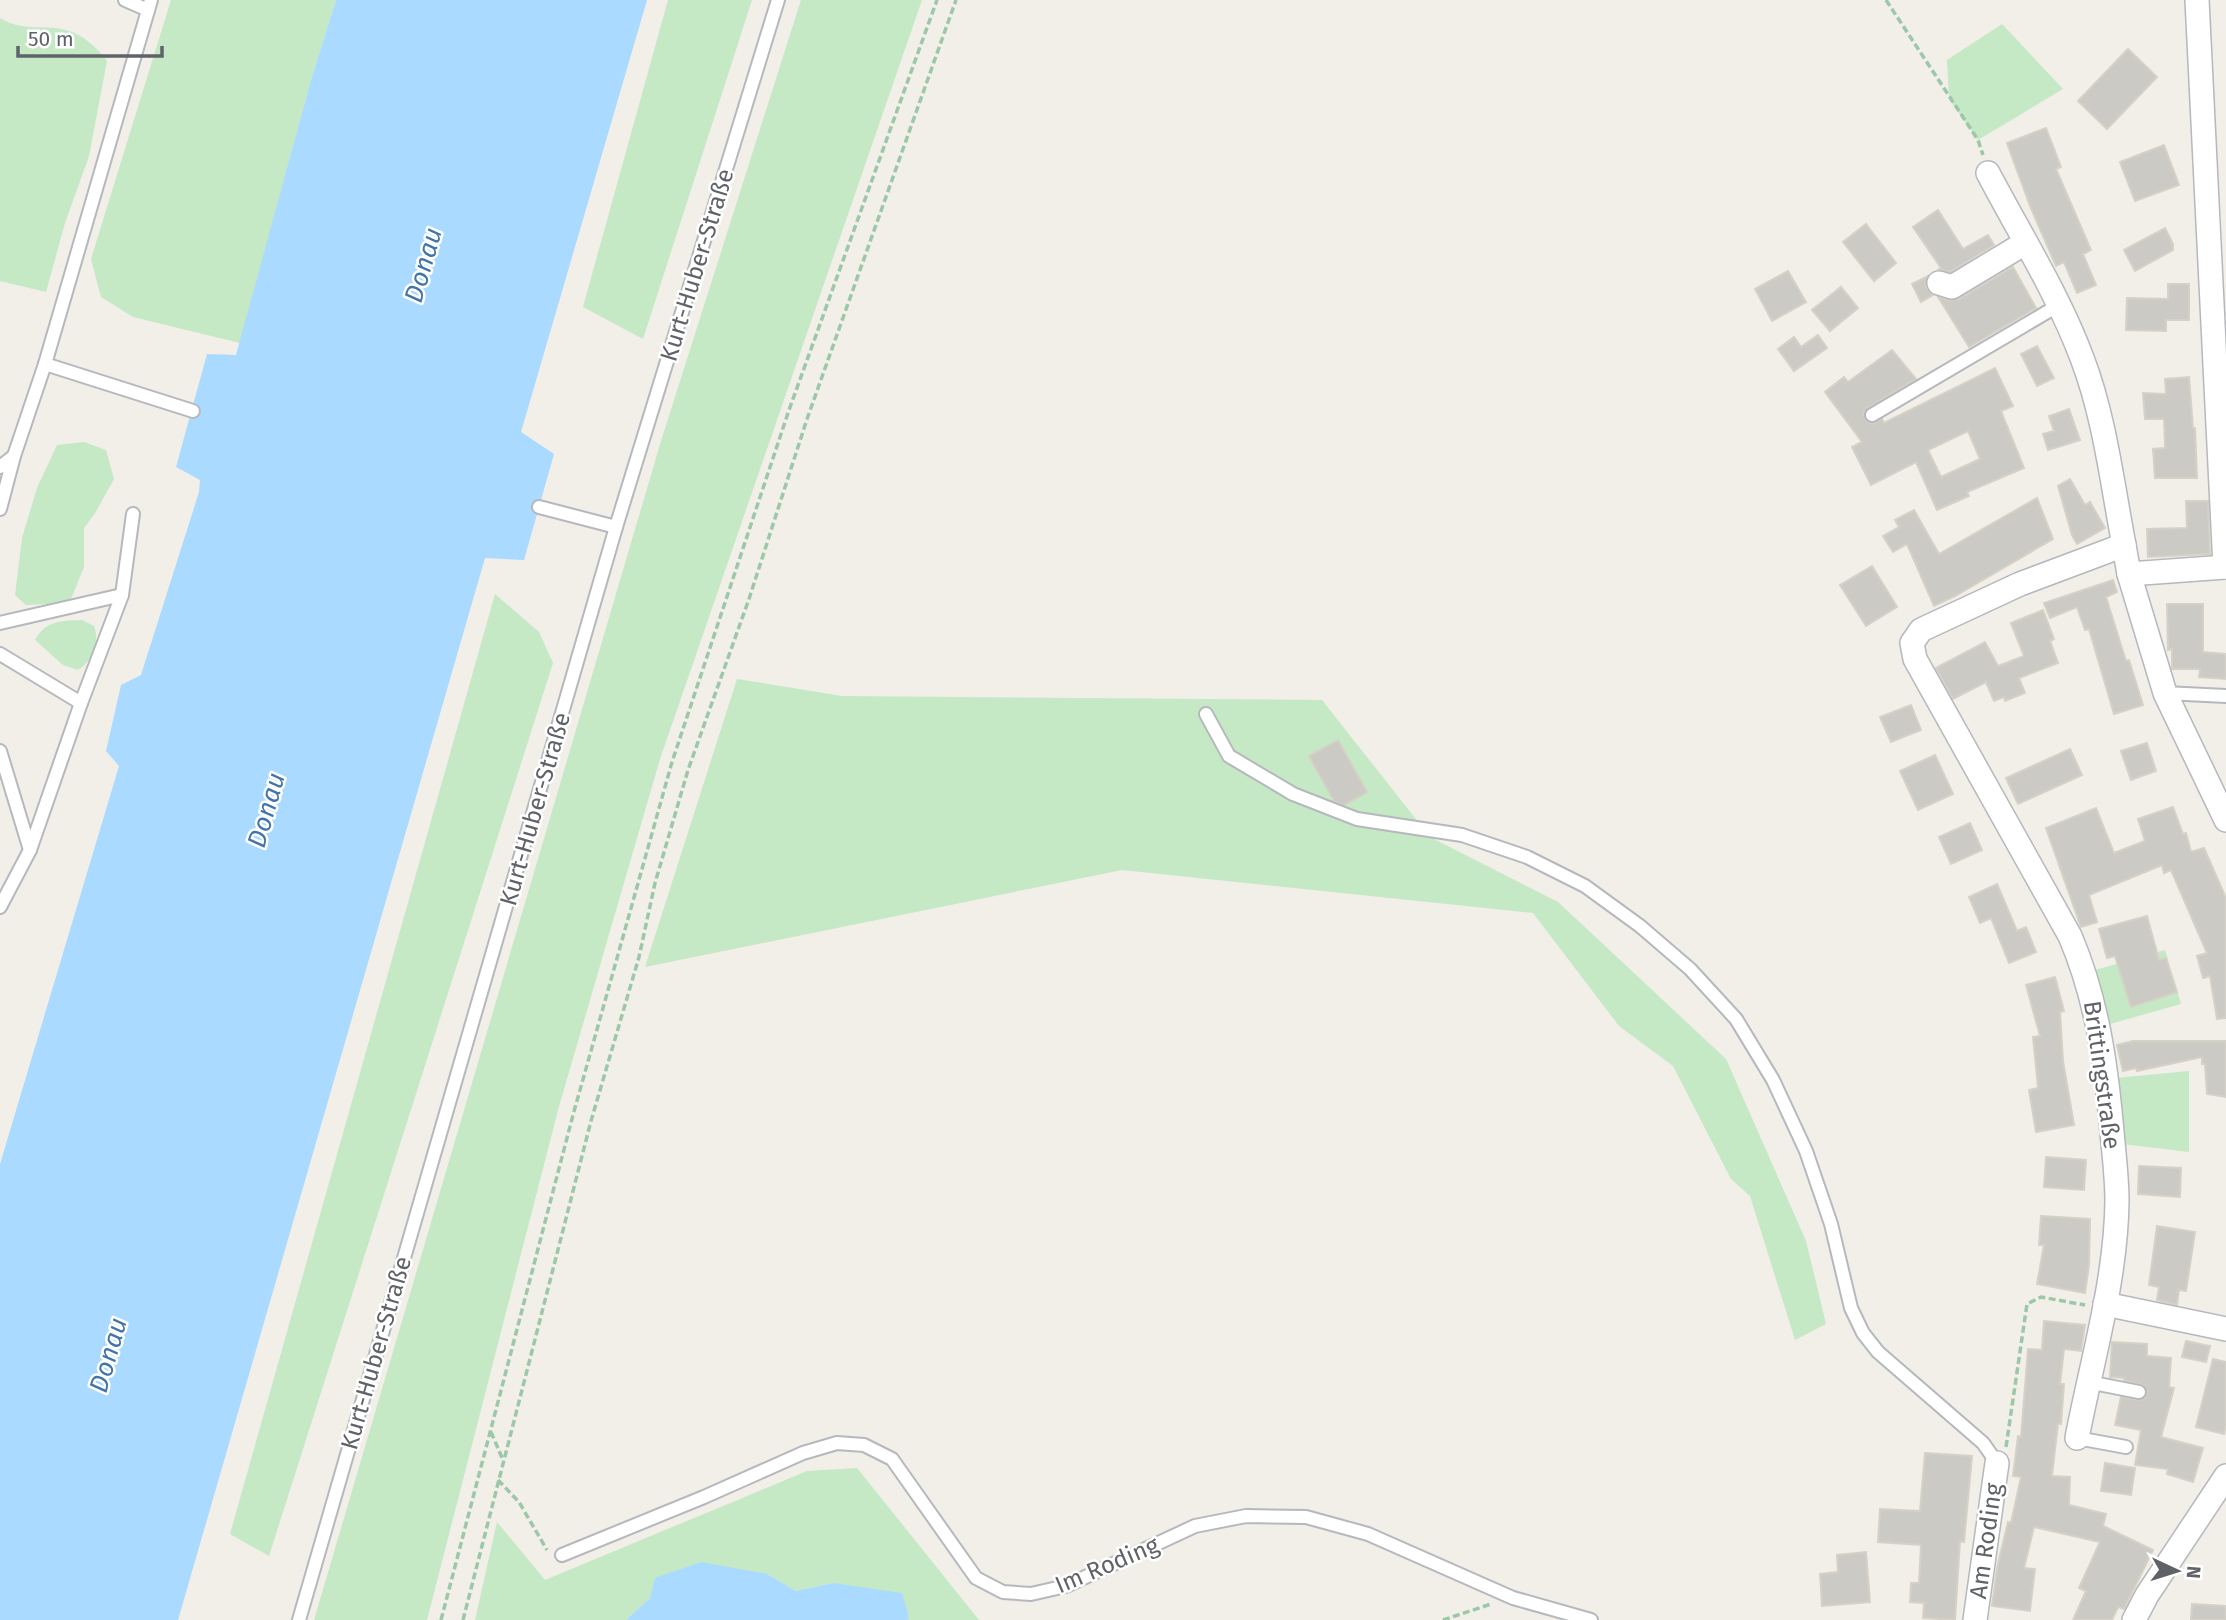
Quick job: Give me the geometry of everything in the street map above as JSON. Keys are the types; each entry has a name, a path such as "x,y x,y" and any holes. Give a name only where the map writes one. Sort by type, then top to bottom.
{"street":[{"path":"2129,574 2225,567 2197,0"},
{"path":"1988,173 2059,305 2082,358 2099,408 2129,574 2165,693 2226,820"},
{"path":"1939,283 1952,287 2025,243"},
{"name":"Brittingstraße","path":"2077,1437 2105,1306 2114,1233 2116,1192 2101,1034 2083,966 2070,936 1915,659 1912,643 1921,630 2020,584 2124,545"},
{"path":"2105,1306 2226,1329"},
{"name":"Am Roding","path":"1975,1620 1997,1462"},
{"path":"2134,1620 2147,1595 2226,1476"}],"lane":[{"path":"0,509 14,456 45,364 148,4 125,0"},
{"name":"Kurt-Huber-Straße","path":"299,1620 616,527 778,0"},
{"path":"1872,415 2059,305"},
{"path":"45,364 193,411"},
{"path":"0,467 14,456"},
{"path":"539,507 616,527"},
{"path":"0,907 30,850 122,595 133,514"},
{"path":"0,623 122,595"},
{"path":"0,654 81,703"},
{"path":"2165,693 2226,696"},
{"path":"1206,714 1229,756 1293,793 1357,820 1462,835 1527,857 1585,886 1640,926 1690,969 1736,1019 1779,1092 1806,1151 1830,1224 1851,1308 1863,1333 1878,1352 1983,1443 1997,1462"},
{"path":"0,751 30,850"},
{"path":"2088,1382 2139,1392"},
{"path":"2077,1437 2126,1447"},
{"name":"Im Roding","path":"562,1555 803,1453 837,1443 864,1445 892,1459 976,1578 1003,1592 1031,1594 1066,1586 1195,1526 1246,1516 1306,1517 1368,1534 1513,1598 1591,1620"}],"path":[{"path":"441,1620 573,1115 671,762 789,411 937,0"},
{"path":"463,1620 591,1121 639,957 655,883 688,770 749,599 811,406 956,0"},
{"path":"1886,0 1978,141 1988,173"},
{"path":"1997,1462 2008,1445 2027,1304 2041,1297 2105,1306"},
{"path":"490,1430 503,1460"},
{"path":"498,1480 519,1502 543,1546 551,1553 562,1555"},
{"path":"1443,1620 1513,1598"}],"green space":[{"path":"171,0 336,0 311,80 240,343 133,317 101,297 91,259"},
{"path":"668,0 752,0 643,339 583,307"},
{"path":"801,0 922,0 660,759 558,1110 427,1620 314,1620 661,441"},
{"path":"0,18 26,27 60,29 75,33 91,43 107,61 89,156 65,223 46,292 0,281"},
{"path":"2002,24 2063,89 1978,140 1949,99 1947,60"},
{"path":"84,442 106,450 114,479 84,528 84,567 71,599 26,605 15,595 22,538 37,488 57,445"},
{"path":"495,594 539,632 553,663 269,1556 230,1534"},
{"path":"82,620 94,626 96,645 91,656 78,670 63,665 35,640 49,625 61,621"},
{"path":"737,679 842,696 1322,700 1430,837 1558,902 1726,1059 1806,1241 1826,1324 1795,1340 1750,1196 1731,1179 1673,1066 1619,1026 1533,913 1122,870 645,967"},
{"path":"2165,950 2181,1004 2110,1024 2095,970"},
{"path":"2189,1071 2189,1152 2122,1144 2115,1078"},
{"path":"857,1468 979,1620 907,1620 909,1617 833,1583 796,1591 767,1574 650,1598 626,1620 475,1620 497,1522 545,1580 807,1471"}],"water":[{"name":"Donau","path":"336,0 647,0 521,432 554,454 524,560 485,558 178,1620 0,1620 0,1164 119,766 106,751 121,685 141,675 199,492 200,480 176,467 207,354 236,355 311,80"},
{"path":"701,1562 767,1574 796,1591 833,1583 902,1593 909,1618 626,1620 650,1598 655,1578"}],"building":[{"path":"2128,49 2157,77 2107,129 2078,101"},
{"path":"2046,128 2061,167 2056,169 2091,250 2083,254 2096,285 2077,293 2064,262 2056,266 2007,143"},
{"path":"2164,145 2179,185 2135,201 2120,162"},
{"path":"1938,210 1963,249 1988,235 1994,245 1950,272 1939,269 1941,268 1913,227"},
{"path":"1866,224 1896,263 1874,281 1843,242"},
{"path":"2165,228 2173,250 2135,271 2124,250"},
{"path":"2013,267 2036,308 1969,347 1938,297 1959,299"},
{"path":"1788,271 1806,302 1772,321 1755,289"},
{"path":"1928,276 1926,287 1933,295 1921,302 1912,284"},
{"path":"2168,284 2189,284 2189,320 2166,320 2166,331 2126,330 2127,298 2168,299"},
{"path":"1841,287 1858,308 1830,331 1812,310"},
{"path":"1818,335 1827,348 1794,371 1778,349 1794,337 1801,347"},
{"path":"2037,346 2054,378 2037,386 2021,354"},
{"path":"1892,350 1916,379 1867,408 1863,414 1867,422 1873,424 1882,419 1884,423 1995,368 2013,406 2001,411 2024,468 1967,492 1969,496 1937,510 1916,462 1871,485 1852,447 1862,442 1825,392 1844,377 1848,382","holes":["1968,431 1980,459 1941,477 1928,450"]},
{"path":"2189,377 2197,478 2155,478 2153,449 2165,448 2164,419 2145,419 2143,393 2166,394 2165,379"},
{"path":"2069,409 2080,440 2048,450 2043,434 2054,431 2049,416"},
{"path":"2070,479 2085,505 2090,502 2105,528 2077,544 2058,486"},
{"path":"2037,498 2053,539 1934,606 1907,544 1893,552 1883,536 1899,527 1895,520 1914,510 1939,554"},
{"path":"2186,501 2208,501 2210,554 2148,557 2147,529 2187,528"},
{"path":"1872,566 1897,607 1866,626 1840,585"},
{"path":"2113,580 2117,592 2106,597 2143,705 2114,714 2089,629 2085,630 2077,607 2050,618 2044,603"},
{"path":"2167,604 2203,604 2203,652 2226,654 2226,679 2199,677 2200,669 2172,669 2172,649 2168,650"},
{"path":"2043,610 2054,639 2050,641 2058,663 2019,678 2025,693 2005,701 2004,697 1994,701 1986,682 1953,699 1936,668 1985,642 1998,666 2024,656 2011,623"},
{"path":"1911,705 1921,730 1891,742 1880,717"},
{"path":"1338,740 1367,792 1344,805 1334,801 1309,756"},
{"path":"2147,743 2156,771 2131,780 2121,751"},
{"path":"2070,749 2082,775 2018,804 2006,778"},
{"path":"1935,755 1953,794 1918,810 1900,771"},
{"path":"2173,807 2183,834 2186,833 2191,852 2204,848 2226,898 2226,1018 2217,1019 2210,976 2203,978 2197,956 2207,953 2171,870 2164,873 2162,865 2089,895 2097,922 2081,927 2046,828 2096,808 2114,853 2145,841 2138,819"},
{"path":"1970,823 1982,850 1951,864 1939,837"},
{"path":"1997,884 2017,931 2026,927 2036,952 2009,963 1991,918 1980,923 1969,897"},
{"path":"2147,916 2159,960 2166,958 2177,992 2131,1007 2115,956 2107,958 2099,929"},
{"path":"2055,977 2064,1011 2060,1012 2063,1061 2074,1125 2036,1132 2029,1090 2038,1088 2033,1037 2040,1036 2026,985"},
{"path":"2133,1041 2226,1041 2226,1097 2207,1094 2202,1057 2137,1071 2136,1068 2123,1071 2117,1045"},
{"path":"2046,1157 2086,1160 2084,1190 2044,1187"},
{"path":"2139,1166 2181,1168 2180,1197 2138,1194"},
{"path":"2041,1216 2090,1219 2089,1265 2085,1293 2037,1284 2044,1245 2039,1245"},
{"path":"2157,1226 2195,1232 2186,1291 2179,1290 2177,1305 2157,1300 2159,1287 2149,1285"},
{"path":"2044,1321 2085,1325 2081,1351 2064,1349 2060,1384 2064,1384 2061,1424 2058,1424 2052,1476 2070,1477 2069,1505 2106,1514 2103,1526 2153,1550 2124,1609 2118,1607 2112,1620 2073,1620 2086,1591 2079,1588 2100,1542 2034,1527 2024,1568 2035,1569 2030,1611 1992,1606 1997,1568 2021,1477 2013,1476 2018,1436 2021,1437 2028,1349 2042,1350"},
{"path":"2186,1341 2210,1346 2206,1362 2182,1357"},
{"path":"2112,1342 2147,1344 2147,1356 2171,1358 2169,1387 2174,1388 2161,1437 2203,1448 2193,1482 2167,1474 2168,1469 2135,1465 2141,1430 2115,1425 2121,1397 2141,1400 2146,1397 2147,1390 2144,1385 2124,1380 2125,1378 2110,1377"},
{"path":"2213,1359 2226,1362 2224,1434 2196,1427"},
{"path":"1925,1453 1972,1456 1964,1542 1960,1541 1955,1620 1923,1618 1924,1603 1910,1602 1911,1583 1919,1583 1921,1545 1878,1542 1880,1509 1920,1511"},
{"path":"2105,1463 2135,1468 2131,1495 2101,1491"},
{"path":"1866,1552 1870,1602 1822,1606 1820,1574 1838,1572 1837,1555"},
{"path":"2192,1604 2226,1606 2226,1620 2191,1620"}]}
